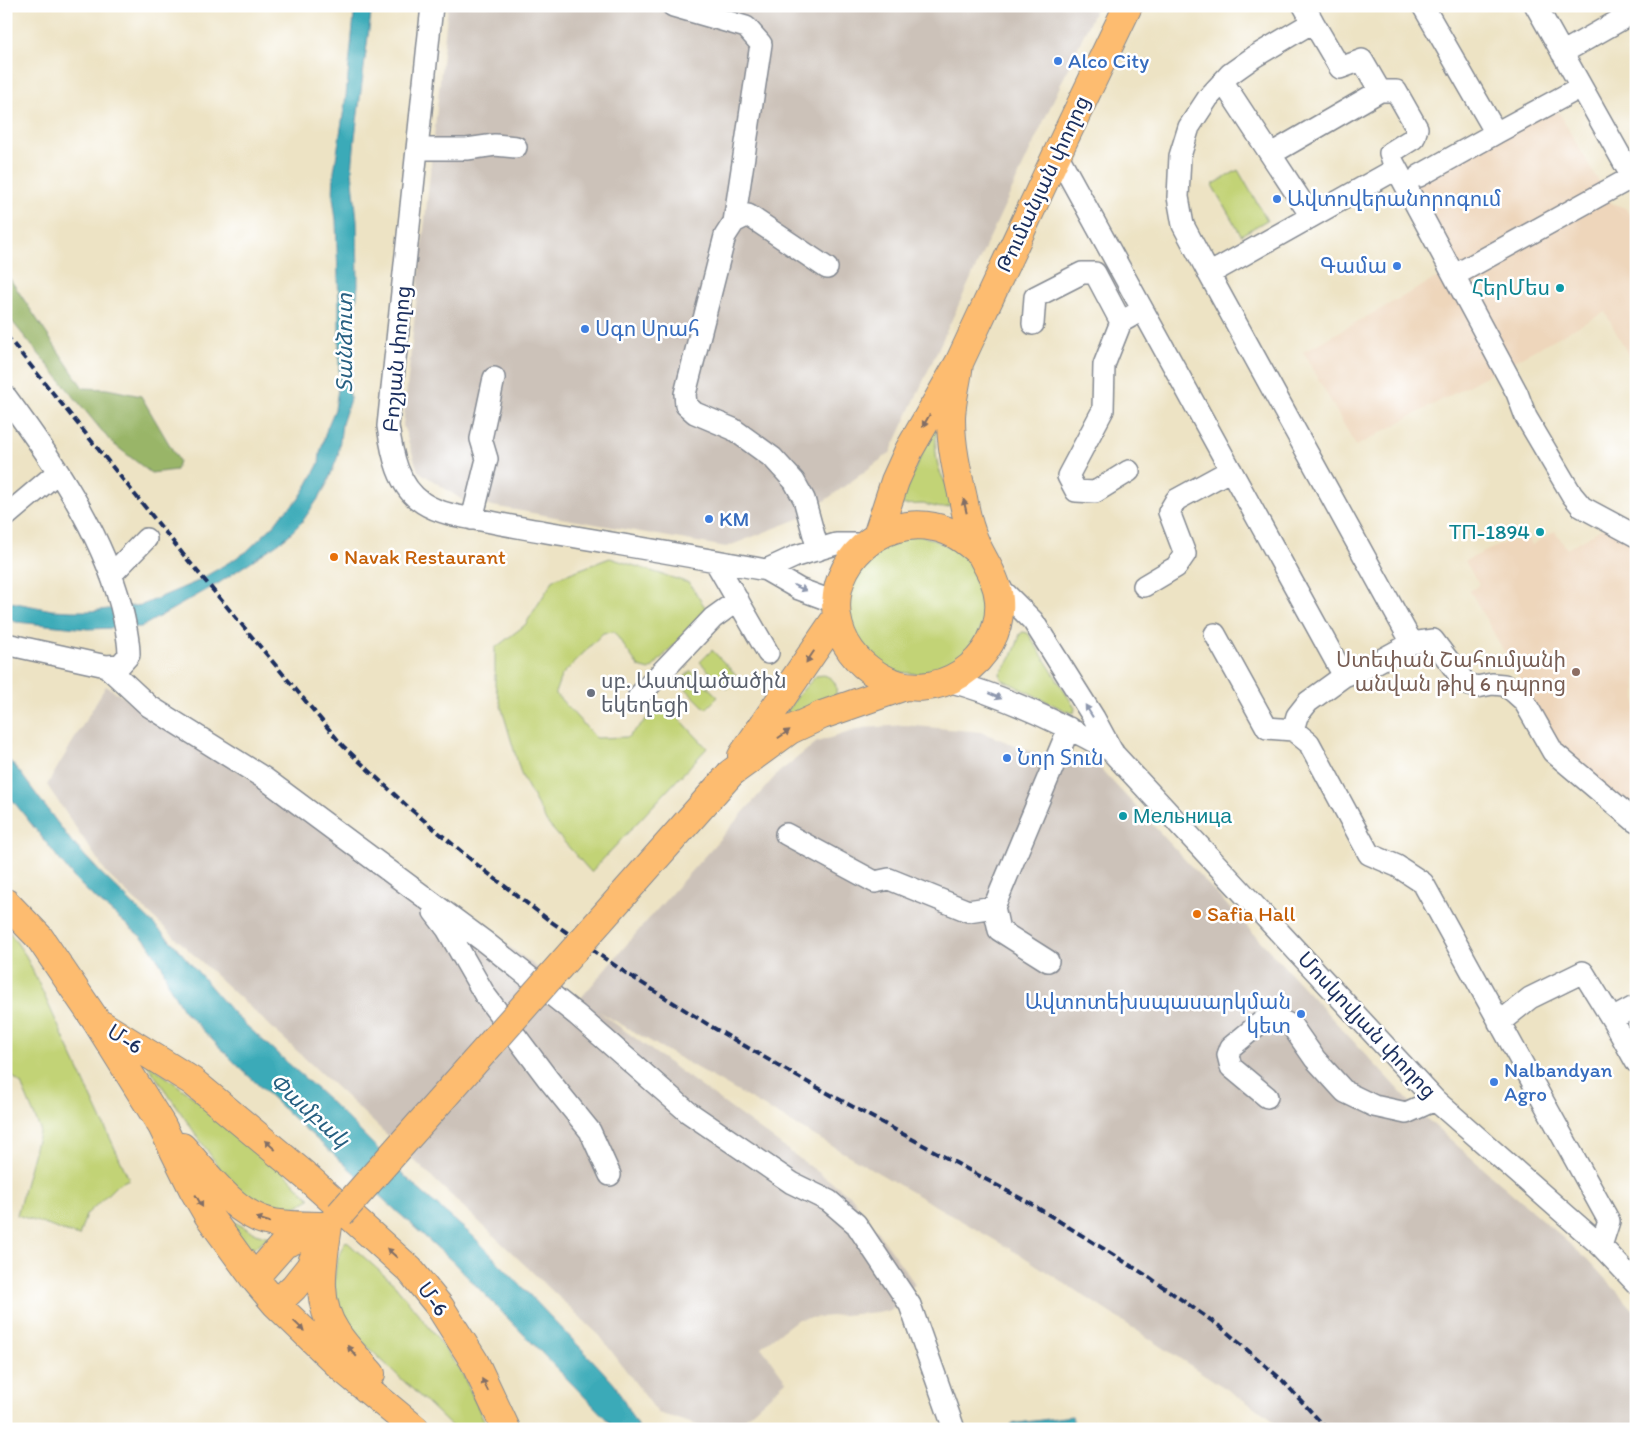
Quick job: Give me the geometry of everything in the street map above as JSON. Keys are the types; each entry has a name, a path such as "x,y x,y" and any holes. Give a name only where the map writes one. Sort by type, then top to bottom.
{"highway":[{"name":"Թումանյան փողոց","path":"959,363 1128,6"},
{"path":"871,540 910,450 959,363"},
{"path":"959,363 951,418 954,456 971,531 980,552 994,576 996,584 999,601 998,618 994,634 987,649 976,663 963,673 934,686 904,686 885,680 867,669 853,655 843,637 837,610 838,590 844,573 853,557 871,540 891,529 921,525 936,527 950,532 980,552"},
{"path":"276,1304 294,1287 310,1267 334,1220 730,773 837,610"},
{"path":"730,773 790,730 822,715 904,686"},
{"name":"Մ-6","path":"6,903 39,937 97,1022 162,1126 208,1215 254,1278 276,1304 344,1370 416,1429"},
{"name":"Մ-6","path":"97,1022 192,1081 299,1170 410,1270 440,1307 474,1361 506,1429"},
{"name":"Մ-6","path":"162,1126 235,1205 243,1211 268,1222 334,1220 321,1276 322,1294 327,1316 336,1333 416,1429"},
{"path":"254,1278 284,1244 334,1220"}],"street":[{"name":"Բոշյան փողոց","path":"432,6 388,426 391,450 397,469 406,486 422,502 438,510 472,519 766,570 837,610"},
{"path":"673,6 746,26 761,44 734,222 725,236 684,394 686,405 695,413 733,429 773,458 794,481 804,499 818,550"},
{"path":"1423,6 1496,133"},
{"path":"1455,275 1634,179 1536,6"},
{"path":"1562,53 1636,11"},
{"path":"1380,91 1362,60 1340,68 1309,14 1230,74 1208,98 1189,127 1180,156 1178,197 1183,225 1412,643"},
{"path":"1223,82 1311,216"},
{"path":"1419,176 1581,86"},
{"path":"1271,154 1380,91 1396,91 1417,128 1414,138 1390,153 1396,169 1455,275 1517,393 1526,417 1572,495 1582,507 1636,536"},
{"path":"417,150 467,149 495,146 516,147"},
{"path":"1057,154 1344,676"},
{"path":"1209,274 1396,169"},
{"path":"734,222 748,215 827,268"},
{"path":"1033,324 1035,297 1082,273 1095,272 1121,322"},
{"path":"1129,471 1095,492 1076,491 1068,476 1103,410 1104,365 1121,322 1142,310"},
{"path":"472,519 487,459 481,439 494,378"},
{"path":"6,397 15,424 43,446 100,547 113,581 128,633 129,655 120,665 106,666 6,644"},
{"path":"1144,586 1176,568 1185,554 1169,512 1176,500 1231,470"},
{"path":"6,516 58,472"},
{"path":"113,581 146,539"},
{"path":"766,570 796,556 836,544 871,540"},
{"path":"715,560 768,653"},
{"name":"Մոսկովյան փողոց","path":"996,584 1033,621 1094,718 1113,753 1435,1100 1602,1246 1636,1282"},
{"path":"640,696 713,618 738,600"},
{"path":"1215,634 1266,728 1293,730 1308,743 1369,854 1397,866 1423,883 1608,1221 1602,1246"},
{"path":"1293,730 1297,716 1308,702 1344,676 1370,666 1412,643 1432,640 1466,684 1477,687 1492,684 1504,685 1514,692 1524,702 1553,752 1636,822"},
{"path":"106,666 149,706 264,778 485,942 577,1015 688,1112 792,1183 829,1201 856,1224 910,1305 954,1429"},
{"name":"Մոսկովյան փողոց","path":"948,681 980,690 1070,728 1113,753"},
{"path":"1048,961 999,930 994,907 1070,728"},
{"path":"786,834 875,882 889,879 968,911 994,907"},
{"path":"420,894 447,929 485,995 548,1080 590,1131 610,1175"},
{"path":"1499,1023 1530,998 1583,972 1636,1062"},
{"path":"1612,1019 1636,1006"},
{"path":"1267,1097 1231,1067 1228,1055 1231,1047 1270,1015 1292,1026 1315,1059 1345,1092 1374,1106 1406,1113 1435,1100"}],"shaded area":[{"path":"448,6 1097,6 890,453 801,518 726,547 464,501 418,471 403,425"},
{"path":"1555,106 1611,203 1626,208 1636,226 1636,369 1605,312 1356,446 1303,352 1458,266 1413,184"},
{"name":"Ստեփան Շահումյանի անվան թիվ 6 դպրոց","path":"1626,514 1633,524 1636,523 1636,816 1562,754 1470,591 1479,585 1465,561 1525,533 1532,545 1555,531 1567,549"},
{"path":"106,686 489,932 580,999 779,772 817,742 863,728 905,725 981,732 1045,757 1082,755 1099,767 1419,1112 1588,1260 1636,1312 1636,1429 1279,1429 1268,1416 1024,1257 598,1011 852,1197 915,1284 890,1311 798,1319 761,1347 786,1381 733,1429 709,1429 658,1413 600,1336 108,875 47,785"}],"green space":[{"path":"1238,170 1267,220 1241,235 1212,185"},
{"path":"6,273 83,388 107,389 141,396 179,461 176,470 151,473 111,442 6,314"},
{"path":"939,417 936,437 936,458 940,472 952,496 953,504 945,508 922,504 898,505"},
{"path":"918,534 962,551 977,570 985,592 985,616 977,639 962,657 942,670 919,674 897,672 876,662 850,627 849,583 874,548"},
{"path":"610,558 689,583 707,610 650,670 639,667 614,632 603,633 561,676 555,693 596,738 628,737 664,702 707,748 591,872 547,823 521,774 495,685 495,648 525,625 554,579"},
{"path":"1023,632 1028,633 1075,708 1074,713 1066,711 1001,679 1000,673 1010,660 1020,634"},
{"path":"712,650 738,677 726,689 700,662"},
{"path":"691,671 718,697 706,709 679,682"},
{"path":"824,675 831,678 834,682 836,695 830,700 793,713 775,726 816,676"},
{"path":"6,927 26,956 129,1179 117,1185 86,1215 79,1236 17,1215 40,1129 21,1084 6,1071"},
{"path":"144,1060 263,1150 310,1199 290,1210 272,1215 249,1205 225,1176"},
{"path":"221,1215 255,1233 269,1237 247,1251"},
{"path":"346,1241 394,1284 433,1332 462,1373 488,1429 454,1429 355,1333 343,1316 335,1290 336,1264"}],"water":[{"name":"Տանձուտ","path":"355,6 372,6 352,171 357,220 358,285 349,374 350,399 342,424 338,456 327,484 302,522 289,535 219,583 141,627 88,629 16,622 6,618 6,601 52,610 91,611 142,605 196,582 246,552 298,500 308,484 319,463 327,428 335,409 339,382 339,305 336,220 333,197 334,172 346,96"},
{"name":"Փամբակ","path":"6,757 19,771 71,841 172,942 237,1017 329,1100 417,1188 473,1236 599,1367 615,1385 639,1429 616,1429 452,1261 302,1126 238,1066 183,1010 169,986 162,966 146,941 74,878 6,792"},
{"path":"1072,1416 1075,1429 1008,1429 1011,1424"}],"railway":[{"path":"6,335 187,559 343,746 408,807 480,867 550,921 626,973 712,1027 800,1078 1033,1205 1149,1277 1222,1328 1282,1380 1327,1429"}],"place":[{"name":"Alco City","path":"1058,61"},
{"name":"Ավտովերանորոգում","path":"1277,199"},
{"name":"Գամա","path":"1397,266"},
{"name":"ՀերՄես","path":"1560,288"},
{"name":"Սգո Սրահ","path":"585,329"},
{"name":"KM","path":"709,519"},
{"name":"ТП-1894","path":"1540,532"},
{"name":"Navak Restaurant","path":"334,557"},
{"name":"Ստեփան Շահումյանի անվան թիվ 6 դպրոց","path":"1576,672"},
{"name":"սբ. Աստվածածին եկեղեցի","path":"591,693"},
{"name":"Նոր Տուն","path":"1007,758"},
{"name":"Мельница","path":"1123,816"},
{"name":"Safia Hall","path":"1197,914"},
{"name":"Ավտոտեխսպասարկման կետ","path":"1301,1014"},
{"name":"Nalbandyan Agro","path":"1494,1082"}]}
